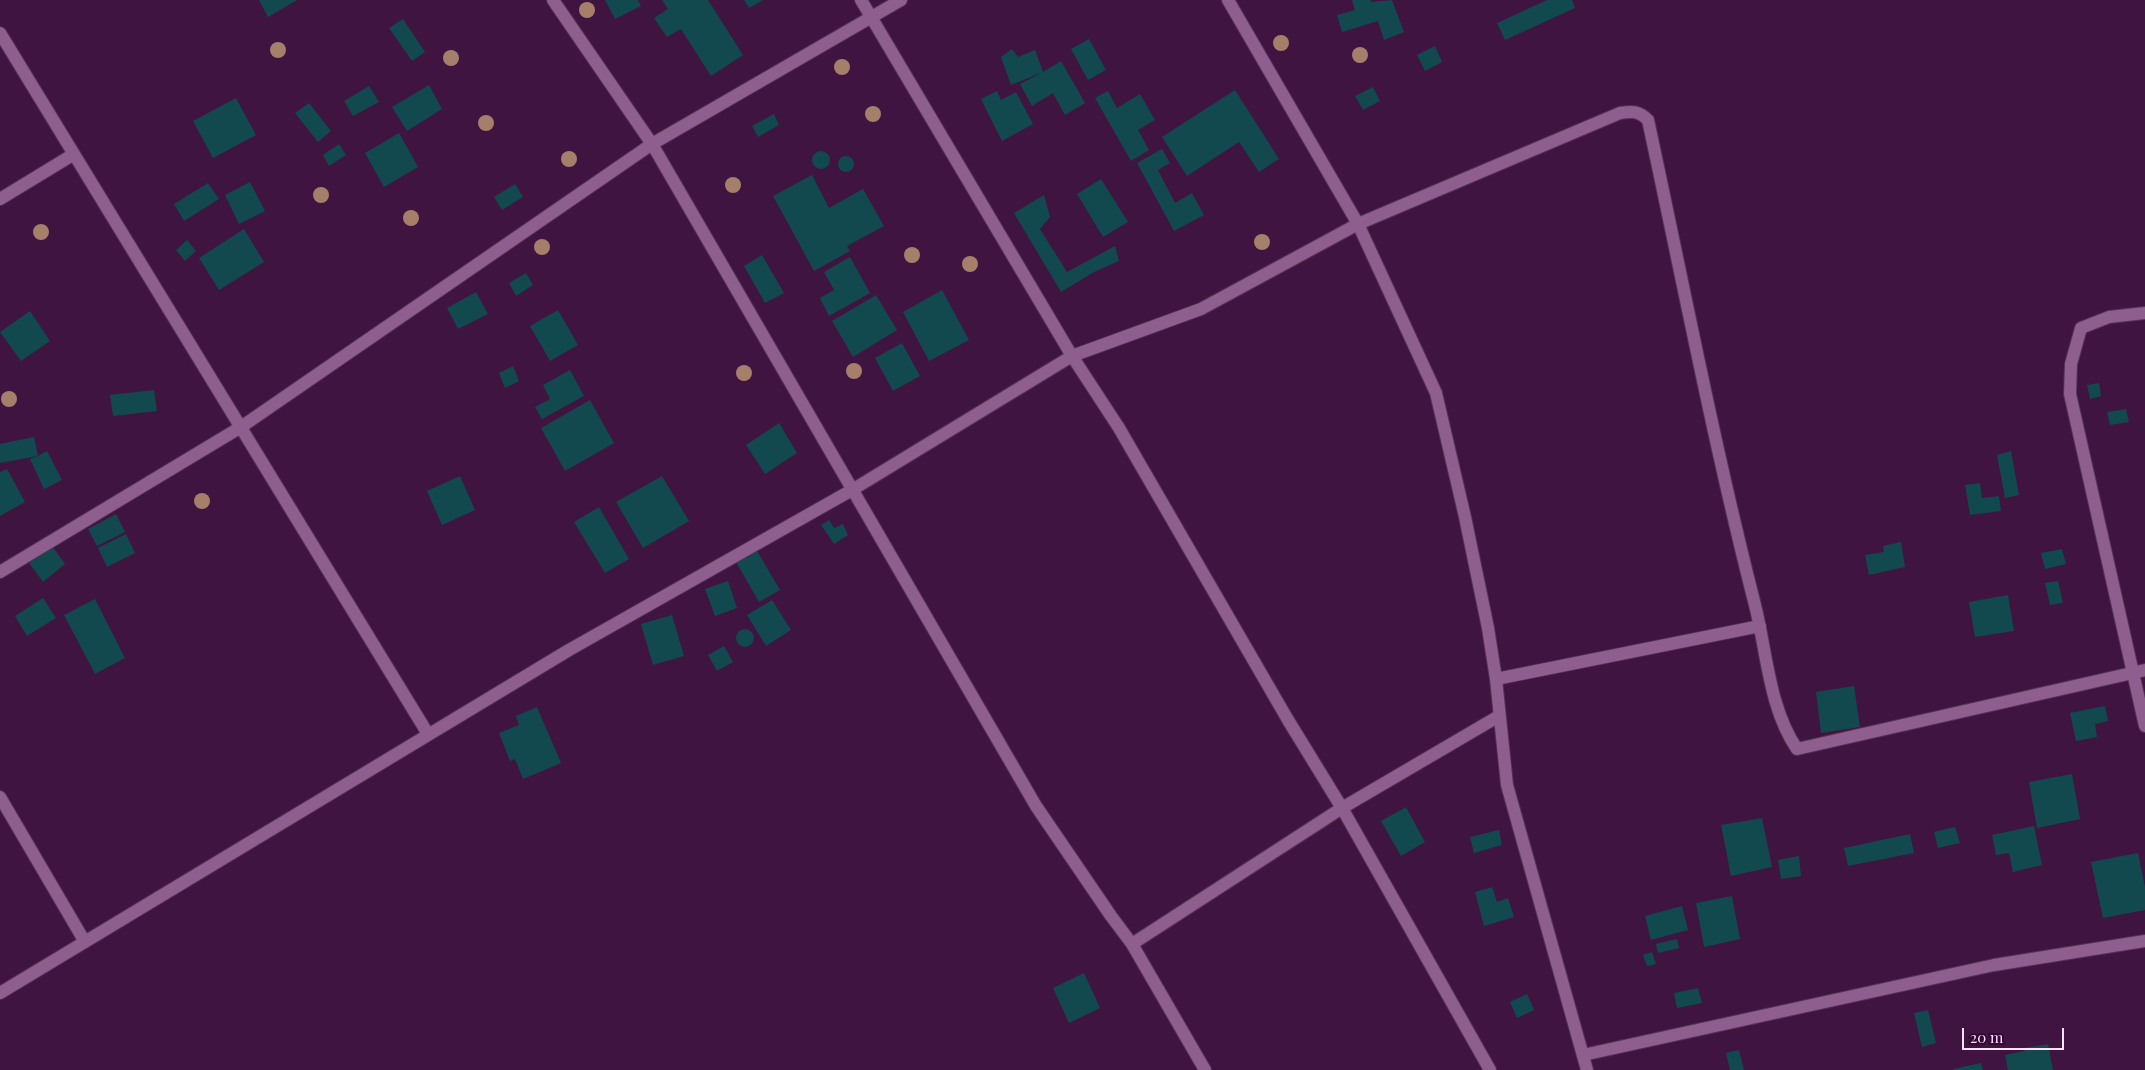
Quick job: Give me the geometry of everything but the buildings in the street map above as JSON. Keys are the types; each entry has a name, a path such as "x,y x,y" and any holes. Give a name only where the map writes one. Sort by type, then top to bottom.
{"street":[{"path":"553,0 652,144 1036,806 1132,944 1205,1070"},
{"path":"861,0 1072,356 1119,428 1288,720 1342,808 1490,1070"},
{"path":"0,572 241,427 652,144 901,0"},
{"path":"1228,0 1358,224 1436,393 1465,517 1496,679 1507,785 1587,1070"},
{"path":"0,33 428,734"},
{"path":"0,993 569,650 852,490 1072,356 1201,309 1358,224 1620,113 1633,111 1641,114 1648,120 1734,523 1760,626 1774,693 1783,727 1797,749 2139,671"},
{"path":"0,199 74,154"},
{"path":"2145,313 2109,317 2081,328 2071,364 2070,394 2139,671 2145,726"},
{"path":"1496,679 1760,626"},
{"path":"1132,944 1342,808 1499,716"},
{"path":"0,797 85,942"},
{"path":"1583,1055 1994,965 2145,941"}]}
